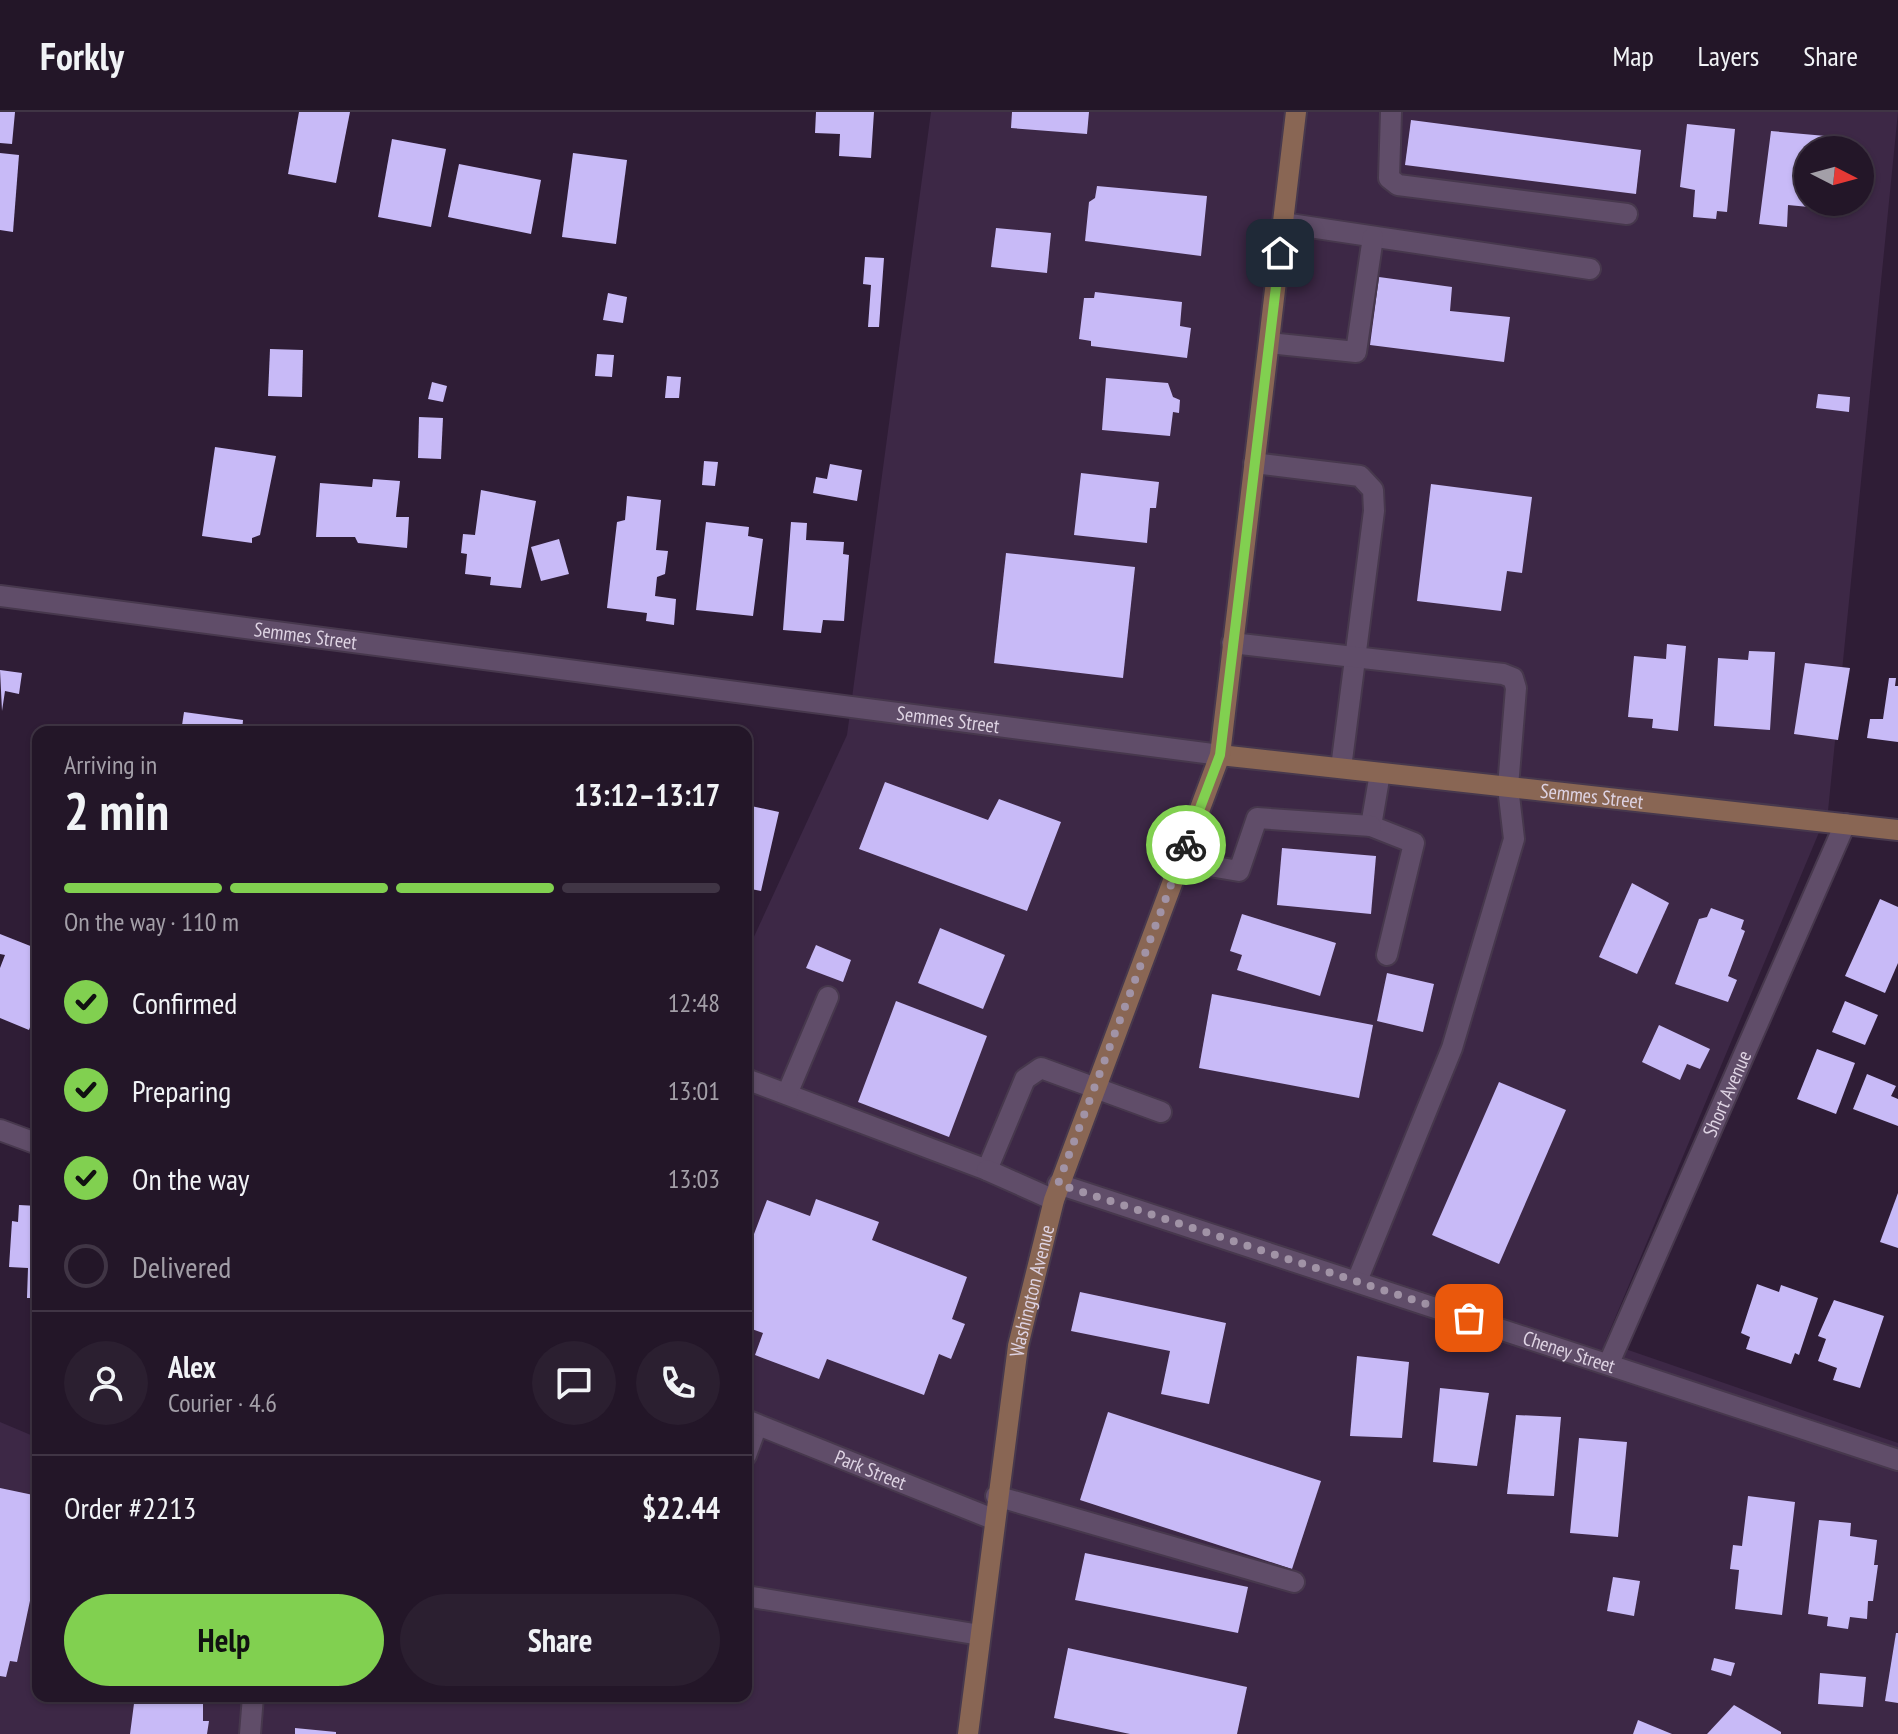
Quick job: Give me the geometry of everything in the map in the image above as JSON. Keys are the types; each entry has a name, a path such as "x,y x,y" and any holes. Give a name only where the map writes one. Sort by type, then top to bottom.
{"street":[{"name":"Washington Avenue","path":"968,1734 993,1519 1018,1346 1056,1192 1220,755 1296,112"},
{"path":"1391,112 1389,178 1398,185 1627,214"},
{"path":"1283,223 1590,269"},
{"path":"1269,343 1356,352 1373,237"},
{"path":"1254,463 1360,476 1373,490 1374,511 1341,768"},
{"name":"Semmes Street","path":"0,596 1220,755 1898,830"},
{"path":"1232,643 1503,674 1513,678 1516,688 1508,787 1514,839 1452,1048 1357,1281"},
{"path":"1371,826 1380,773"},
{"path":"1180,861 1239,871 1257,818 1371,826 1414,843 1387,955"},
{"name":"Short Avenue","path":"1609,1363 1845,824"},
{"path":"787,1094 828,997"},
{"path":"987,1170 1025,1079 1041,1068 1161,1112"},
{"name":"Cheney Street","path":"752,1081 987,1170 1357,1281 1898,1460"},
{"path":"0,1130 32,1142"},
{"name":"Park Street","path":"752,1423 993,1519"},
{"path":"996,1496 1294,1582"},
{"path":"752,1597 980,1635"},
{"path":"250,1734 253,1702"}],"shaded area":[{"path":"931,112 1898,112 1828,811 1605,1342 1898,1443 1898,1734 0,1734 0,1422 32,1435 32,1702 752,1702 752,941 847,735"}],"building":[{"path":"0,112 15,112 12,144 0,143"},
{"path":"299,112 350,112 336,183 288,174"},
{"path":"816,112 874,112 871,158 839,156 840,134 815,133"},
{"path":"1012,112 1089,112 1087,134 1011,128"},
{"path":"1411,120 1641,150 1636,194 1405,165"},
{"path":"1687,124 1735,129 1727,212 1717,211 1716,219 1693,217 1695,190 1680,187"},
{"path":"1771,131 1826,136 1794,136 1794,206 1788,205 1787,227 1759,224"},
{"path":"392,139 446,149 431,227 378,217"},
{"path":"0,153 19,155 13,232 0,230"},
{"path":"573,153 627,160 616,244 562,237"},
{"path":"459,164 541,180 531,234 448,217"},
{"path":"1097,186 1207,196 1201,256 1085,241 1089,202 1095,198"},
{"path":"996,228 1051,233 1047,273 991,267"},
{"path":"865,257 884,258 879,327 868,327 871,285 863,284"},
{"path":"1379,277 1452,287 1450,311 1510,317 1504,362 1370,345"},
{"path":"1095,292 1182,302 1180,326 1191,328 1187,358 1091,346 1091,341 1079,339 1084,298 1094,298"},
{"path":"608,293 627,297 623,323 603,320"},
{"path":"270,349 303,350 302,397 268,396"},
{"path":"597,354 614,355 612,377 595,376"},
{"path":"667,376 681,377 679,398 665,398"},
{"path":"1106,378 1168,383 1173,397 1180,400 1179,413 1173,412 1170,436 1102,430"},
{"path":"432,382 447,386 443,402 428,399"},
{"path":"1818,394 1850,397 1849,412 1816,408"},
{"path":"419,417 443,418 441,459 418,458"},
{"path":"215,447 276,456 260,535 252,538 252,543 202,536"},
{"path":"704,461 718,462 715,486 702,485"},
{"path":"830,464 862,470 857,501 813,493 816,477 827,479"},
{"path":"1081,473 1159,482 1156,508 1150,508 1147,543 1074,535"},
{"path":"373,479 400,481 396,517 409,517 407,548 358,543 355,537 316,537 320,483 372,487"},
{"path":"1431,484 1532,497 1522,573 1507,571 1501,611 1417,601"},
{"path":"481,490 536,501 521,588 490,585 491,577 465,574 467,554 461,553 463,534 475,535"},
{"path":"627,496 661,500 656,550 668,551 665,574 657,577 655,596 676,599 674,625 646,621 647,613 607,608 617,522 625,520"},
{"path":"706,522 749,527 748,536 763,539 753,616 696,610"},
{"path":"791,522 807,523 806,540 844,542 843,554 849,555 844,621 823,620 821,633 783,630"},
{"path":"559,539 569,574 541,581 531,547"},
{"path":"1006,553 1135,567 1123,678 994,663"},
{"path":"1667,644 1686,646 1678,731 1652,728 1653,719 1628,717 1634,656 1666,659"},
{"path":"1749,651 1775,652 1770,730 1714,726 1718,658 1748,660"},
{"path":"1805,663 1850,668 1838,740 1794,734"},
{"path":"0,670 22,673 19,694 5,691 2,711"},
{"path":"1889,678 1896,678 1895,686 1898,686 1898,742 1867,738 1870,719 1883,719"},
{"path":"184,712 243,720 242,726 182,726"},
{"path":"885,782 988,820 999,799 1061,822 1027,911 859,849"},
{"path":"752,806 779,812 761,891 752,889"},
{"path":"1282,848 1376,856 1371,914 1277,905"},
{"path":"1632,883 1669,903 1637,974 1599,957"},
{"path":"1880,899 1898,907 1898,963 1885,993 1845,976"},
{"path":"1711,908 1744,920 1741,929 1745,931 1728,976 1737,980 1728,1002 1675,984 1699,919 1707,917"},
{"path":"1242,914 1336,943 1320,996 1237,970 1242,955 1230,951"},
{"path":"940,928 1005,955 983,1009 918,983"},
{"path":"0,934 32,947 32,1022 29,1030 0,1018 0,968 5,955 0,954"},
{"path":"816,945 851,960 843,982 806,968"},
{"path":"1387,973 1434,984 1423,1032 1377,1021"},
{"path":"1212,994 1373,1025 1359,1098 1199,1068"},
{"path":"896,1001 987,1036 949,1137 858,1102"},
{"path":"1845,1001 1878,1015 1865,1045 1832,1032"},
{"path":"1659,1025 1710,1049 1700,1069 1687,1064 1680,1080 1642,1062"},
{"path":"1817,1049 1855,1063 1836,1114 1797,1099"},
{"path":"1867,1074 1896,1086 1891,1096 1898,1099 1898,1126 1853,1109"},
{"path":"1499,1082 1566,1110 1499,1264 1432,1235"},
{"path":"1898,1193 1898,1248 1880,1242"},
{"path":"816,1199 879,1222 872,1240 967,1277 952,1319 965,1324 951,1359 939,1354 924,1395 827,1359 819,1379 755,1355 763,1333 752,1329 752,1239 767,1200 810,1216"},
{"path":"19,1205 32,1206 32,1298 27,1298 28,1268 9,1267 12,1221 18,1222"},
{"path":"1757,1284 1779,1292 1781,1285 1818,1298 1799,1355 1795,1353 1791,1364 1746,1349 1750,1337 1741,1333"},
{"path":"1080,1292 1226,1323 1209,1404 1161,1394 1170,1351 1071,1331"},
{"path":"1834,1300 1884,1316 1860,1388 1833,1380 1837,1368 1818,1361 1826,1339 1818,1336"},
{"path":"1357,1356 1409,1362 1402,1438 1350,1436"},
{"path":"1440,1388 1489,1393 1477,1466 1433,1462"},
{"path":"1108,1412 1321,1481 1292,1569 1080,1500"},
{"path":"1516,1415 1561,1417 1554,1496 1507,1494"},
{"path":"1579,1438 1627,1442 1618,1537 1570,1533"},
{"path":"0,1488 32,1495 32,1591 17,1662 10,1661 6,1677 0,1676"},
{"path":"1748,1496 1795,1502 1782,1615 1735,1609 1739,1570 1730,1569 1733,1545 1742,1546"},
{"path":"1819,1520 1851,1523 1850,1536 1877,1540 1874,1565 1878,1565 1873,1601 1868,1601 1867,1619 1850,1617 1848,1629 1827,1626 1828,1617 1808,1614"},
{"path":"1085,1553 1248,1587 1238,1633 1075,1600"},
{"path":"1613,1577 1640,1581 1634,1616 1607,1611"},
{"path":"1898,1633 1898,1703 1885,1701"},
{"path":"1068,1648 1247,1687 1237,1734 1130,1734 1054,1718"},
{"path":"1714,1658 1735,1663 1731,1676 1711,1670"},
{"path":"1820,1673 1866,1677 1863,1707 1818,1704"},
{"path":"134,1702 203,1702 203,1721 209,1721 207,1734 130,1734"},
{"path":"1734,1705 1781,1732 1781,1734 1707,1734"},
{"path":"1638,1720 1672,1734 1633,1734"},
{"path":"295,1728 336,1732 336,1734 295,1734"}],"way so far":[{"path":"1186,845 1058,1184 1469,1318"}],"route":[{"path":"1186,845 1220,755 1280,253"}]}
